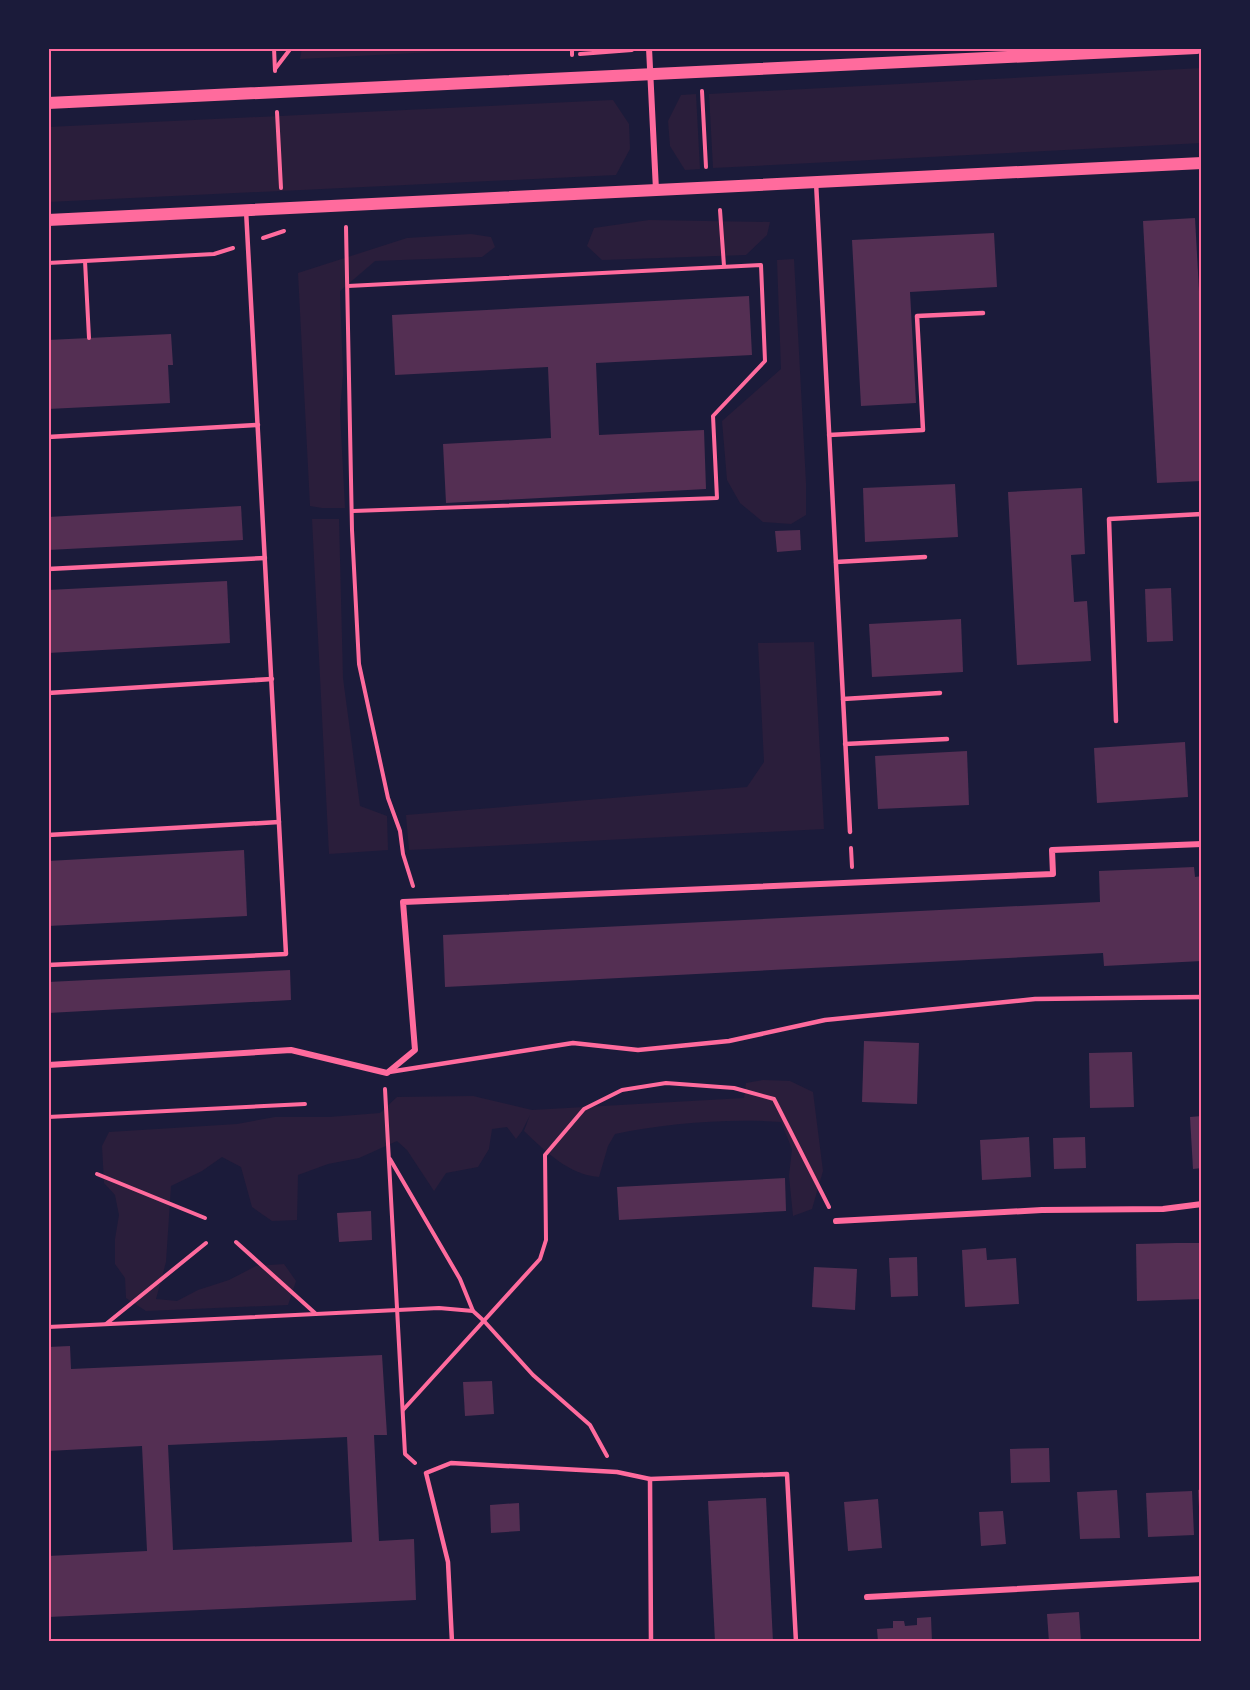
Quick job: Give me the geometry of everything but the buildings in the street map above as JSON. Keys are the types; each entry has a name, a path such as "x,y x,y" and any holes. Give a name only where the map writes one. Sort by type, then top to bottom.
{"main road":[{"path":"48,103 701,72 947,54 1197,48"},
{"path":"48,220 1202,163"}],"street":[{"path":"649,49 656,190"},
{"path":"48,1065 291,1050 387,1073 415,1050 403,902 1053,874 1052,850 1202,844"},
{"path":"836,1221 1042,1210 1163,1209 1202,1204"},
{"path":"867,1597 1202,1580"}],"lane":[{"path":"816,182 850,832"},
{"path":"48,965 286,954 246,210"},
{"path":"829,435 923,430 917,316 983,312"},
{"path":"48,437 258,425"},
{"path":"1116,721 1109,519 1202,514"},
{"path":"836,562 925,557"},
{"path":"48,569 265,558"},
{"path":"48,693 272,679"},
{"path":"843,699 940,693"},
{"path":"845,744 947,739"},
{"path":"48,835 279,822"},
{"path":"387,1073 573,1043 638,1050 729,1041 825,1020 1035,999 1202,997"},
{"path":"452,1642 447,1562 426,1473 451,1463 617,1472 650,1479 787,1474 796,1642"},
{"path":"650,1479 651,1642"}],"path":[{"path":"273,48 283,231"},
{"path":"275,69 291,48"},
{"path":"572,48 572,55 649,49"},
{"path":"701,72 708,210 731,209"},
{"path":"720,210 724,266"},
{"path":"336,227 346,227 352,530 359,664 388,798 400,831 403,854 418,901"},
{"path":"48,263 214,254 283,231 294,230"},
{"path":"85,261 89,338"},
{"path":"348,286 761,265 765,361 713,416 717,498 353,511"},
{"path":"387,1073 385,1090 405,1454 426,1473"},
{"path":"403,1410 540,1259 546,1240 545,1155 584,1109 622,1090 666,1083 734,1088 774,1099 836,1221"},
{"path":"48,1117 305,1104"},
{"path":"389,1156 460,1279 473,1311 533,1375 590,1425 617,1472"},
{"path":"97,1174 205,1218"},
{"path":"236,1242 317,1314"},
{"path":"106,1324 206,1244"},
{"path":"48,1327 438,1308 473,1311"}],"shaded area":[{"path":"302,48 510,48 300,59"},
{"path":"1202,68 1202,143 713,168 709,94"},
{"path":"696,94 700,169 685,170 670,146 668,121 681,95"},
{"path":"613,100 629,124 630,149 616,175 48,202 48,127"},
{"path":"649,220 770,222 767,235 746,255 602,260 587,246 594,228"},
{"path":"471,234 491,237 495,247 482,257 375,261 340,291 343,374 340,412 345,508 310,506 298,273 407,238"},
{"path":"794,259 806,515 791,524 763,522 740,503 727,480 722,421 781,369 777,260"},
{"path":"312,519 339,519 343,678 360,806 387,816 388,850 329,854"},
{"path":"814,642 824,829 409,850 406,815 747,787 764,762 758,643"},
{"path":"763,1080 790,1081 813,1092 823,1171 812,1209 793,1216 789,1176 792,1149 781,1122 698,1122 615,1134 608,1146 599,1177 568,1167 540,1146 524,1131 530,1115 516,1139 507,1127 492,1129 489,1149 478,1167 446,1173 434,1191 407,1150 397,1141 359,1158 328,1164 298,1175 297,1220 272,1221 252,1207 241,1167 222,1157 202,1171 171,1186 166,1262 156,1299 177,1301 198,1290 229,1280 256,1266 284,1264 296,1281 288,1305 146,1311 126,1298 125,1278 115,1264 115,1239 119,1215 115,1195 104,1183 102,1146 109,1132 237,1124 275,1117 329,1117 380,1113 397,1097 473,1096 532,1110 744,1098 746,1083"}]}
